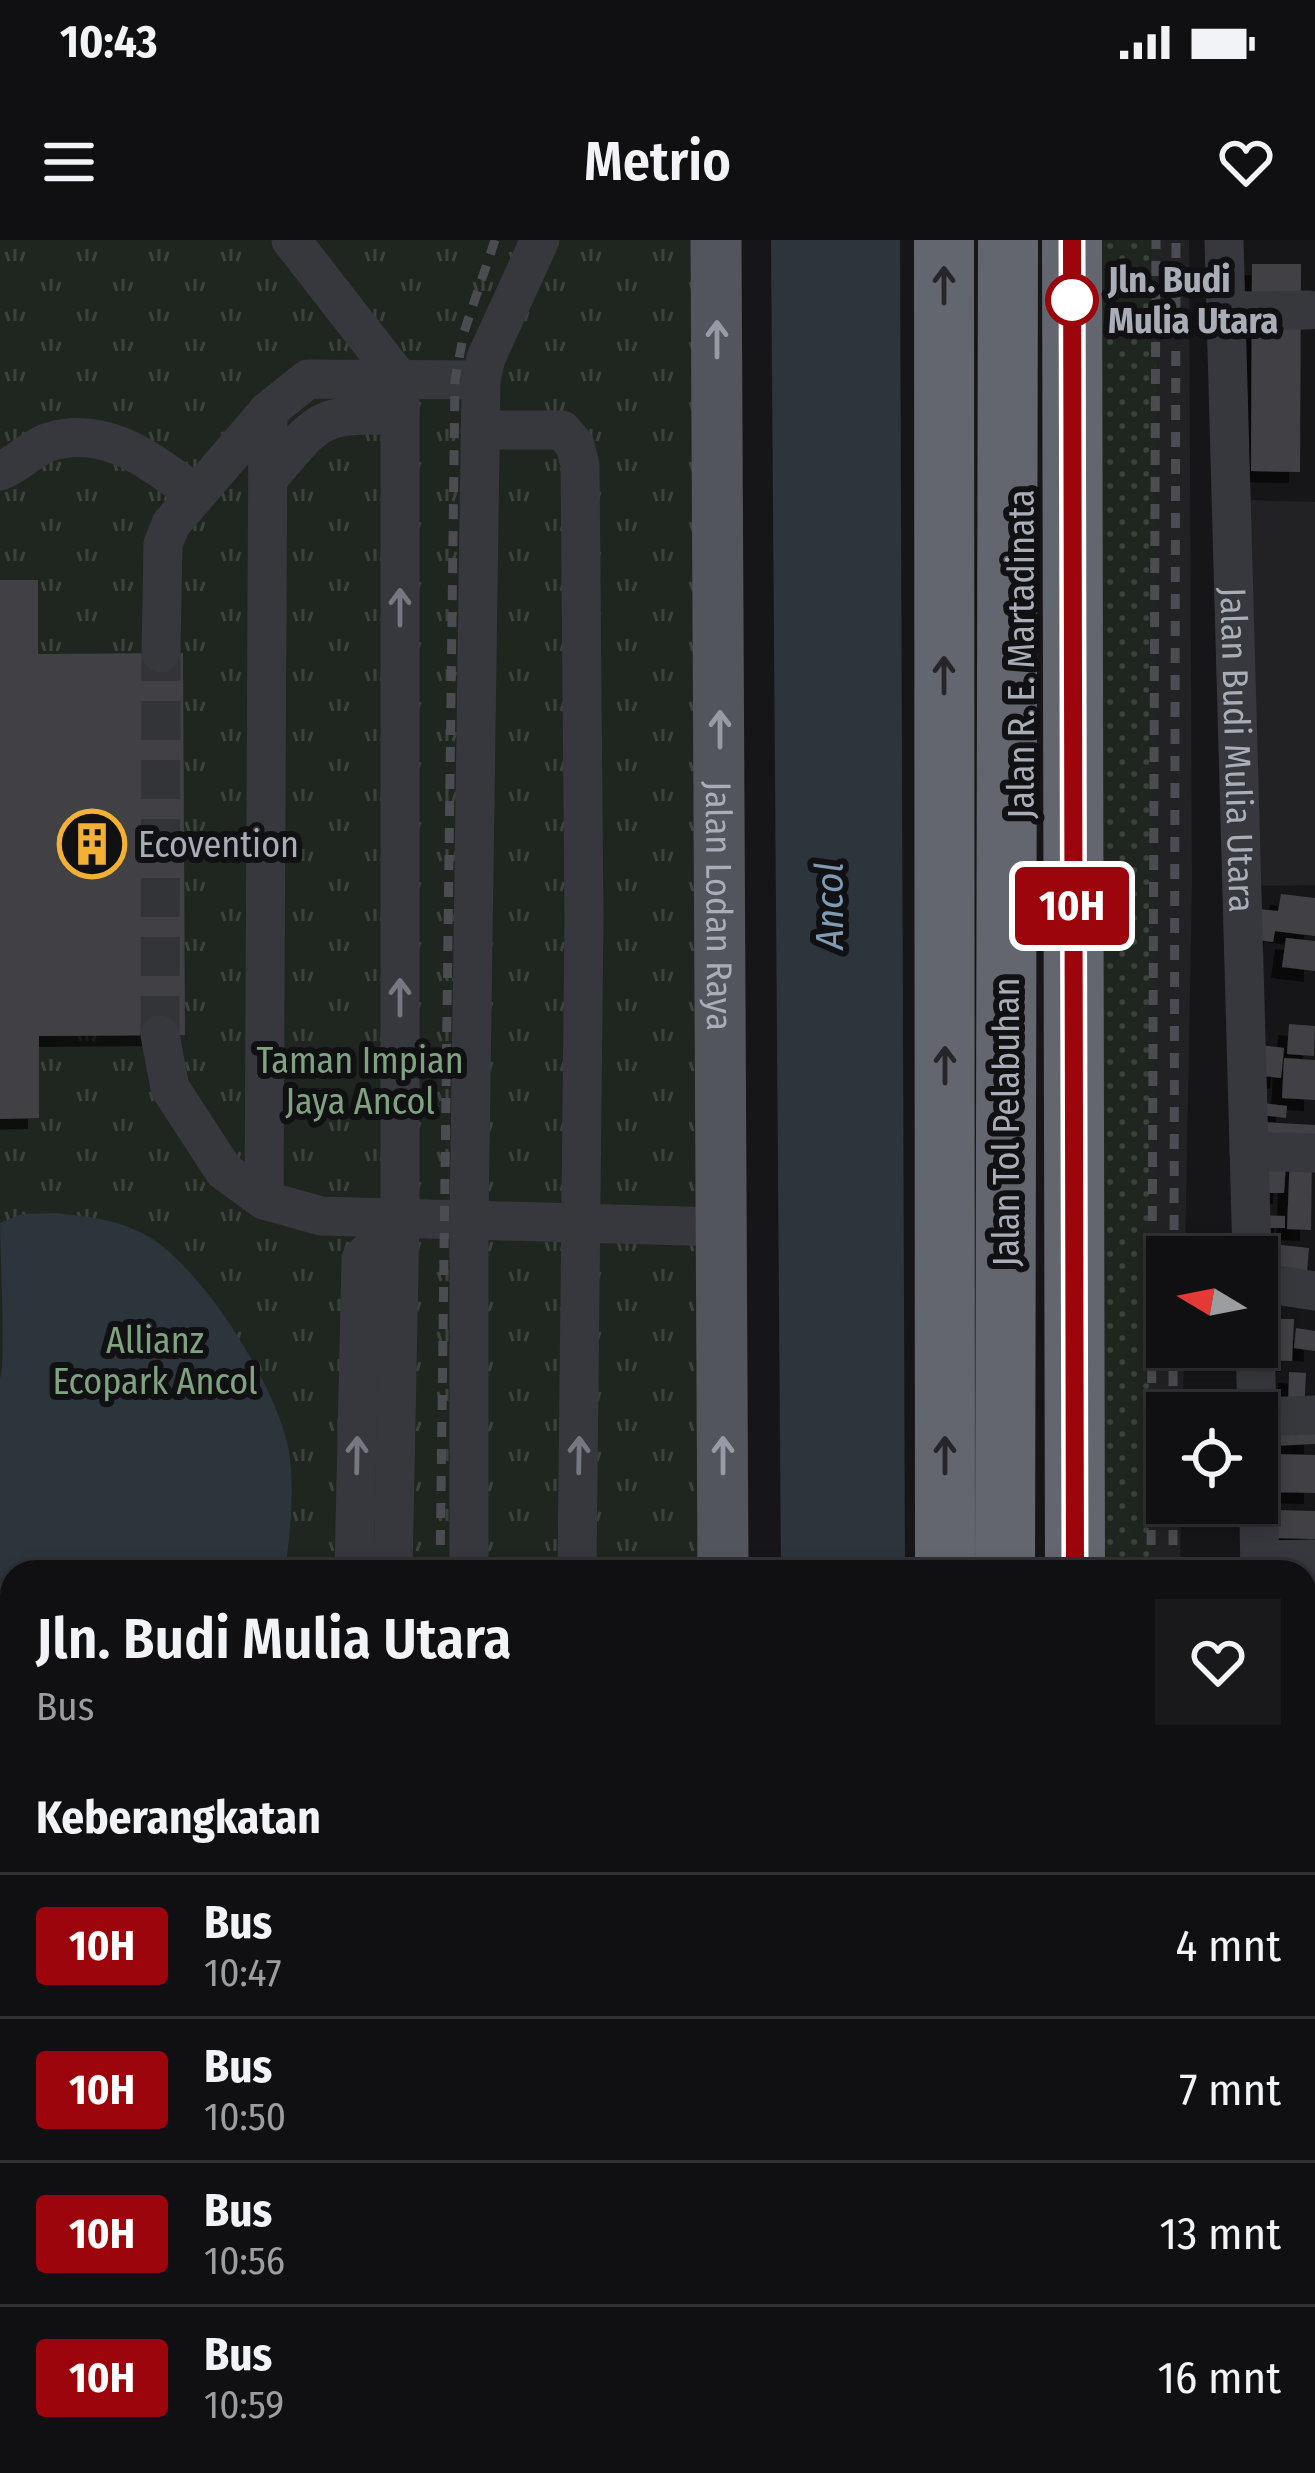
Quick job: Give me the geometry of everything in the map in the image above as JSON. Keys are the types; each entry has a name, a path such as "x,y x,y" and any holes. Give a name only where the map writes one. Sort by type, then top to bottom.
{"highway":[{"name":"Jalan Tol Pelabuhan","path":"944,240 945,1560"},
{"name":"Jalan Tol Pelabuhan","path":"1005,1560 1008,240"},
{"name":"Jalan R. E. Martadinata","path":"1020,1560 1022,240"},
{"name":"Jalan R. E. Martadinata","path":"1072,240 1075,1560"}],"main road":[{"name":"Jalan Lodan Raya","path":"716,240 723,1560"}],"street":[{"path":"292,240 400,397 400,1219 393,1560"},
{"path":"469,1560 481,380 485,358 540,240"},
{"name":"Jalan Budi Mulia Utara","path":"1224,240 1252,1236"},
{"path":"1226,311 1309,310"},
{"path":"161,653 163,544 171,524 268,411 308,379 400,397"},
{"path":"268,479 323,419 481,380"},
{"path":"264,1200 268,411"},
{"path":"480,430 562,430 575,445 580,465 583,1223 578,1560"},
{"path":"0,471 44,444 82,434 144,458 195,493"},
{"path":"160,1035 170,1088 224,1172 264,1200 321,1216 723,1227"},
{"path":"1250,1151 1315,1153"},
{"path":"354,1560 361,1258 400,1219"},
{"path":"1278,1285 1315,1291"},
{"path":"1278,1417 1315,1415"},
{"path":"1259,1524 1260,1560"}],"shaded area":[{"path":"1072,240 1189,240 1192,886 1185,1236 1146,1236 1146,1368 1184,1368 1183,1392 1146,1392 1146,1524 1181,1524 1180,1560 1075,1560"},
{"path":"1249,500 1315,502 1315,885 1244,886"}],"green space":[{"name":"Taman Impian Jaya Ancol","path":"0,240 716,240 720,1560 0,1560"},
{"path":"1072,240 1156,240 1152,1236 1146,1236 1146,1368 1152,1368 1152,1392 1146,1392 1146,1524 1151,1524 1151,1560 1075,1560"}],"water":[{"name":"Ancol","path":"771,240 900,240 905,1560 781,1560"},
{"name":"Allianz Ecopark Ancol","path":"22,1214 89,1217 144,1234 166,1249 212,1300 254,1363 282,1426 292,1482 287,1560 0,1560 0,1223"}],"building":[{"path":"1252,264 1301,264 1300,472 1251,471"},
{"name":"Ecovention","path":"0,580 38,580 38,654 183,653 185,1035 39,1036 39,1118 0,1119"},
{"path":"1281,894 1315,898 1315,936 1275,931 1273,942 1256,940 1259,909 1278,911"},
{"path":"1286,938 1315,941 1315,971 1282,967"},
{"path":"1289,1024 1315,1026 1314,1056 1287,1054"},
{"path":"1260,1045 1284,1048 1281,1078 1257,1075"},
{"path":"1284,1058 1315,1060 1315,1100 1282,1098"},
{"path":"1263,1103 1287,1106 1286,1118 1261,1115"},
{"path":"1261,1122 1315,1125 1315,1149 1259,1146"},
{"path":"1290,1154 1312,1155 1311,1230 1287,1229"},
{"path":"1264,1161 1286,1162 1284,1193 1262,1193"},
{"path":"1261,1215 1285,1216 1285,1228 1261,1228"},
{"path":"1281,1245 1309,1248 1306,1285 1278,1282"},
{"path":"1278,1319 1294,1319 1292,1361 1278,1361"},
{"path":"1296,1328 1315,1331 1315,1351 1294,1348"},
{"path":"1289,1372 1306,1373 1304,1411 1288,1410"},
{"path":"1315,1418 1315,1444 1278,1446 1278,1420"},
{"path":"1278,1454 1315,1455 1315,1493 1278,1492"},
{"path":"1278,1510 1315,1511 1315,1539 1274,1538"}],"tunnel":[{"path":"160,1035 161,653"}],"railway":[{"path":"440,1560 455,380 464,332 495,240"},
{"path":"1151,1560 1156,240"},
{"path":"1174,1236 1176,240"},
{"path":"1173,1368 1173,1392"},
{"path":"1173,1524 1173,1560"}],"bus line":[{"name":"10H","path":"1072,240 1075,1560"}],"place":[{"name":"Jln. Budi Mulia Utara","path":"1072,300"},
{"name":"Ecovention","path":"92,844"}]}
